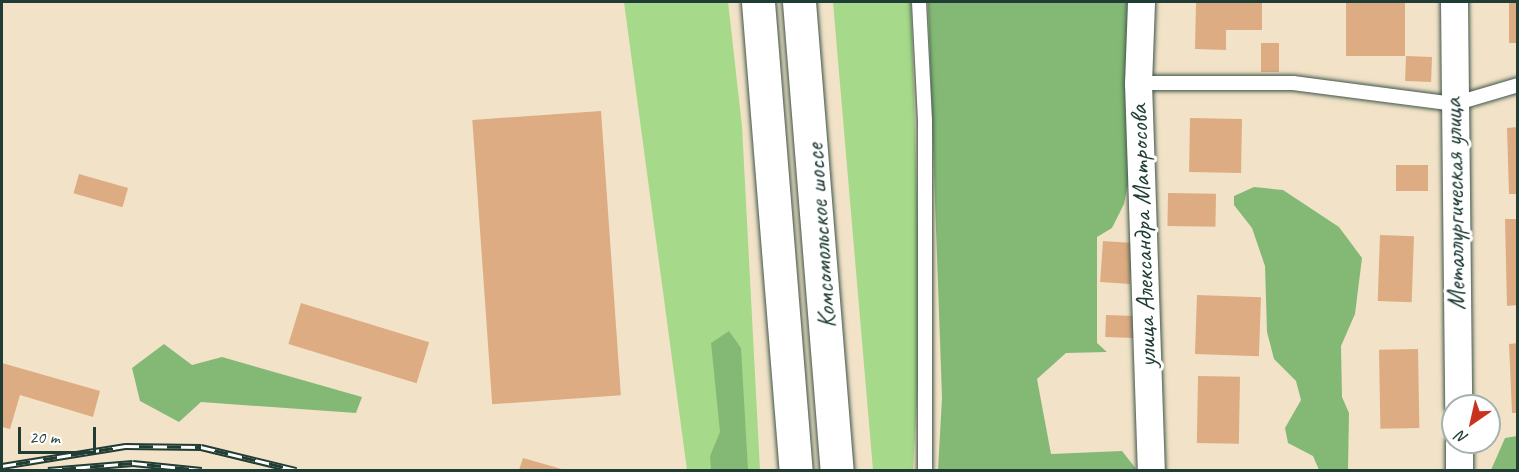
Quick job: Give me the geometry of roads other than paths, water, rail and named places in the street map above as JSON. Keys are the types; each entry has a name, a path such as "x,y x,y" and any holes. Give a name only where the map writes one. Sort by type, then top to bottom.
{"main road":[{"name":"Комсомольское шоссе","path":"758,2 796,471"},
{"name":"Комсомольское шоссе","path":"799,2 837,471"}],"street":[{"name":"улица Александра Матросова","path":"1141,2 1138,83 1151,471"},
{"name":"Металлургическая улица","path":"1454,2 1458,394"},
{"path":"1459,454 1459,471"}],"lane":[{"path":"919,2 926,132 925,471"},
{"path":"1138,83 1293,83 1454,104 1518,85"}],"railway":[{"path":"2,466 125,446 201,447 296,470"},
{"path":"48,470 133,463 202,470"}]}
